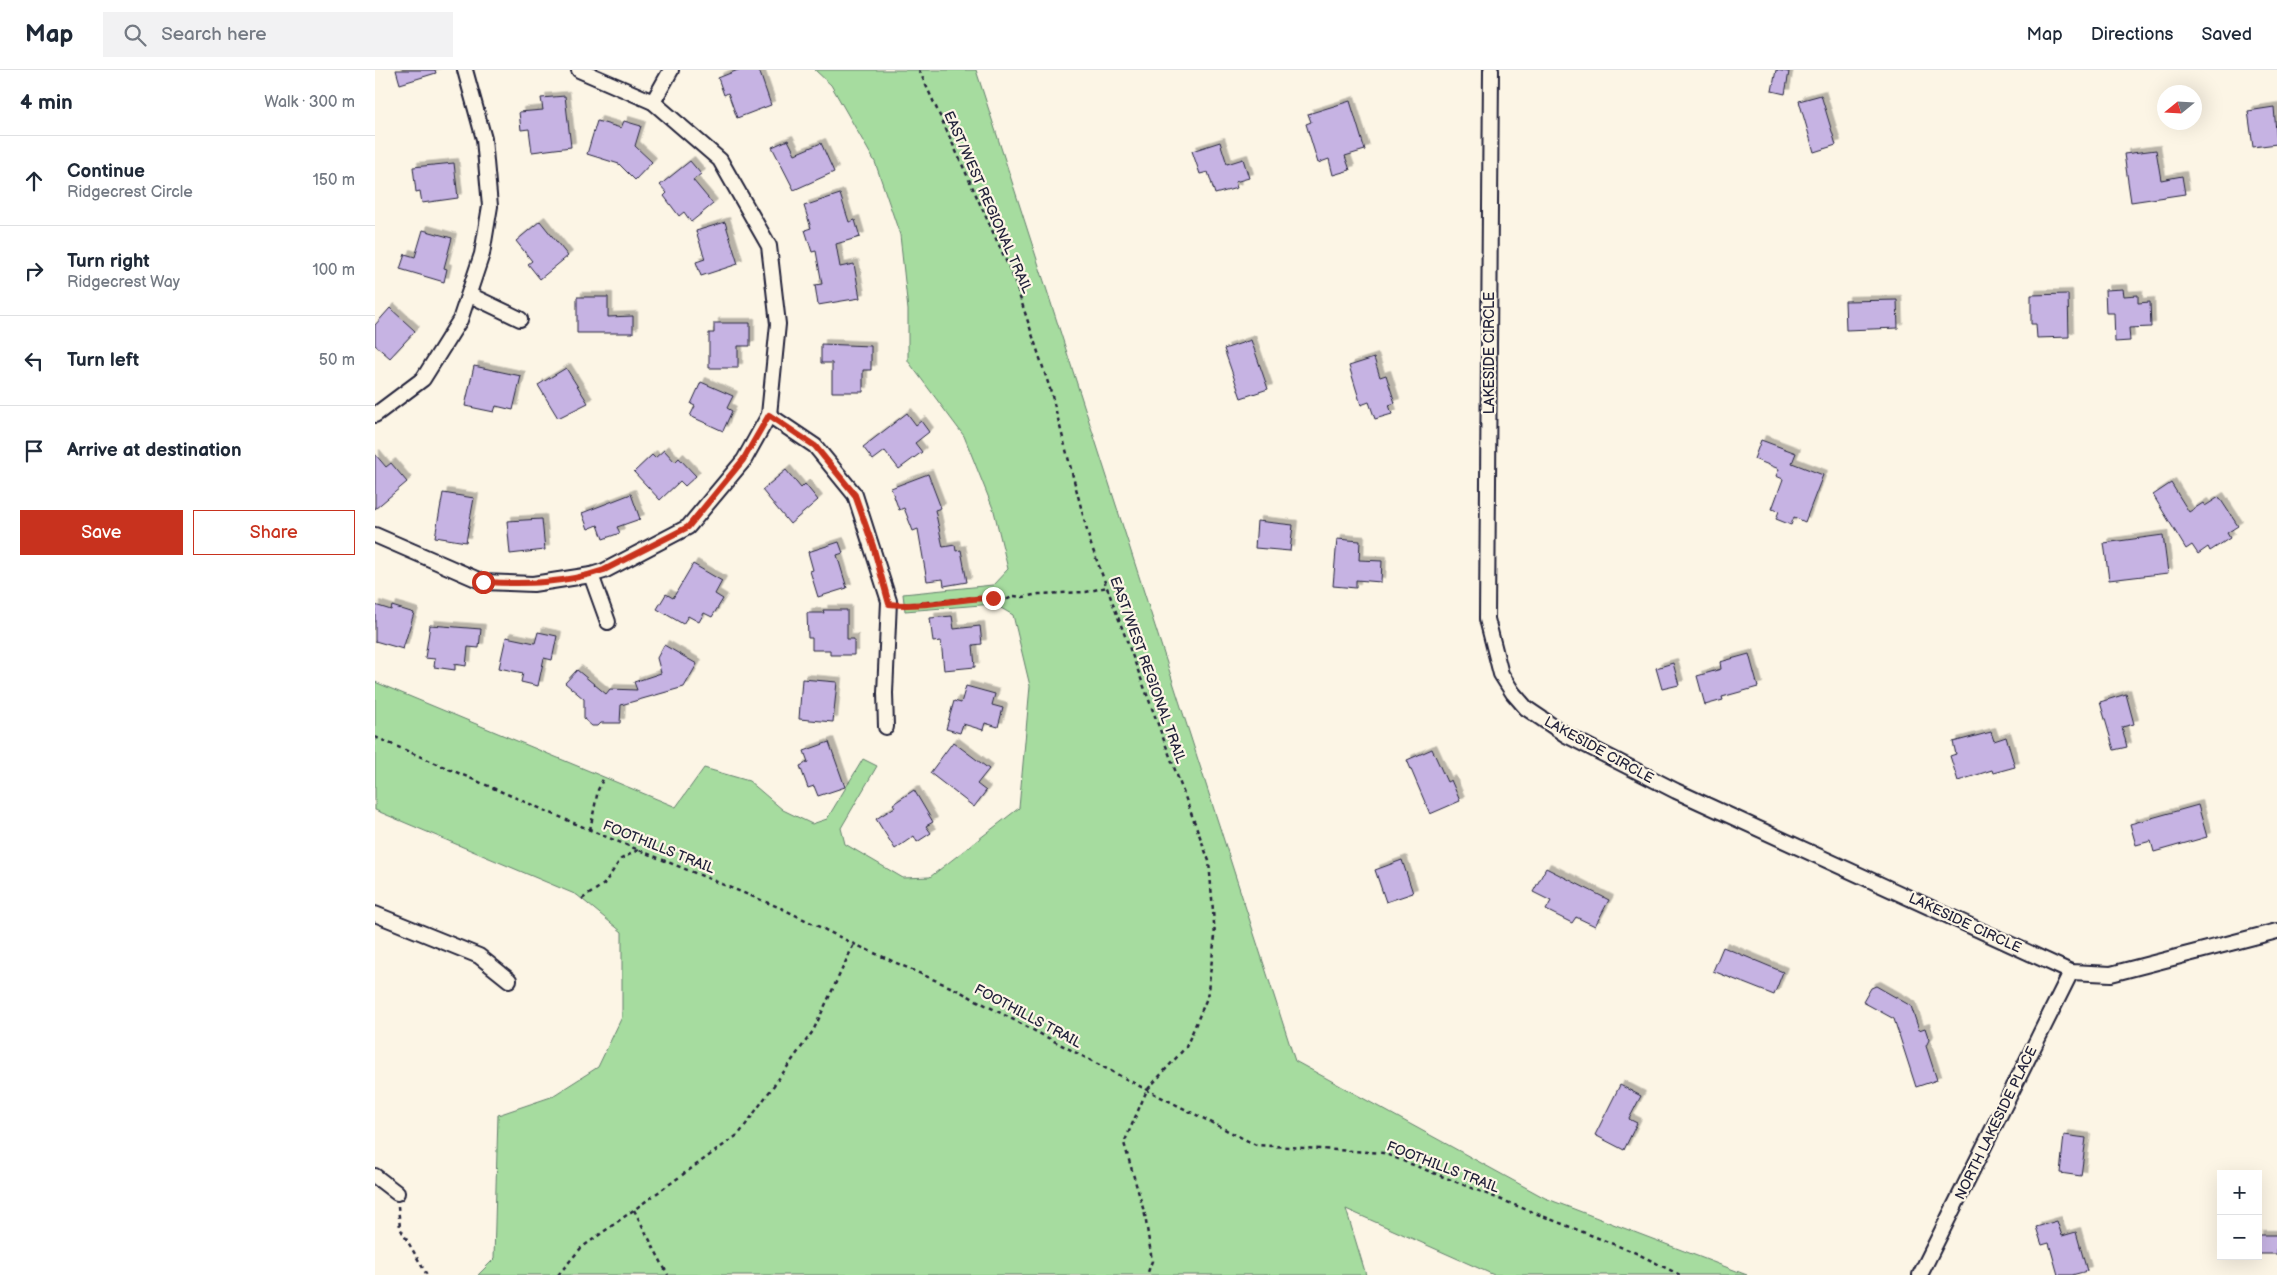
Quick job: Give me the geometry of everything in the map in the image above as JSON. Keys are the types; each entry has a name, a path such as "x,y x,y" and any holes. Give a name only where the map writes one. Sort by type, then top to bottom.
{"street":[{"path":"375,415 423,379 460,320 470,296 482,254 490,206 484,139 465,70"},
{"path":"375,535 483,582 533,584 591,575 688,527 743,460 769,415 778,324 769,246 720,160 653,102 579,70"},
{"path":"653,102 671,70"},
{"name":"LAKESIDE CIRCLE","path":"1491,70 1487,619 1501,674 1513,694 1534,714 1566,735 1676,791 2071,972 2111,974 2277,931"},
{"path":"470,296 520,318"},
{"path":"769,415 815,446 855,495 873,546 889,604 885,693 886,727"},
{"path":"591,575 608,622"},
{"path":"375,914 479,956 509,980"},
{"name":"NORTH LAKESIDE PLACE","path":"1920,1275 2071,972"},
{"path":"375,1176 397,1193"}],"path":[{"name":"EAST/WEST REGIONAL TRAIL","path":"919,70 1013,276 1051,392 1090,542 1209,861 1215,936 1207,998 1186,1047 1147,1090 1124,1143 1145,1215 1152,1261 1147,1275"},
{"path":"889,604 920,605 971,598 1008,599 1014,596 1087,592 1107,587"},
{"name":"FOOTHILLS TRAIL","path":"375,737 590,830 783,909 854,944 957,990 1147,1090 1256,1144 1383,1153 1635,1253 1680,1275"},
{"path":"590,830 598,790 604,777"},
{"path":"582,899 604,884 621,859 638,850"},
{"path":"558,1275 581,1248 739,1134 813,1031 854,944"},
{"path":"397,1193 400,1228 427,1275"},
{"path":"634,1210 668,1275"}],"green space":[{"path":"815,70 976,70 1295,1061 1545,1198 1747,1275 1494,1275 1346,1209 1366,1275 478,1275 494,1259 498,1115 551,1097 598,1067 622,1017 622,932 577,895 375,810 375,682 676,807 704,768 749,781 783,810 812,824 827,819 863,759 877,766 841,828 845,844 903,878 930,877 1019,808 1030,686 1013,615 994,604 905,611 903,594 993,585 1008,569 994,511 964,436 908,361 908,310 900,235 875,162 831,85"}],"building":[{"path":"396,70 435,70 436,73 400,84"},
{"path":"738,70 759,70 771,105 737,118 728,93 724,95 718,78"},
{"path":"1776,70 1789,72 1785,94 1772,91"},
{"path":"1821,95 1836,145 1814,152 1799,101"},
{"path":"565,96 571,147 532,152 529,129 521,130 519,112 543,110 541,98"},
{"path":"1350,101 1365,150 1345,156 1350,170 1333,175 1329,159 1318,163 1306,124 1311,122 1308,114"},
{"path":"2274,107 2277,144 2253,147 2248,111"},
{"path":"597,121 621,128 624,121 641,126 635,146 652,162 635,180 619,164 587,154"},
{"path":"788,140 795,154 821,143 834,172 794,190 772,147"},
{"path":"1220,142 1227,164 1243,159 1249,178 1235,182 1237,188 1215,194 1208,172 1200,174 1192,151"},
{"path":"2156,150 2161,180 2182,176 2185,194 2131,202 2124,154"},
{"path":"690,161 701,174 693,180 713,204 691,222 684,212 679,216 664,196 667,193 660,185"},
{"path":"454,163 458,198 422,203 420,191 416,192 413,167"},
{"path":"840,194 849,222 855,220 860,237 836,244 840,267 854,264 860,298 818,305 815,285 822,284 816,251 812,252 805,230 811,228 804,206"},
{"path":"540,221 568,256 540,279 528,264 532,261 516,241"},
{"path":"725,222 738,264 701,276 696,262 705,259 696,231"},
{"path":"423,230 452,238 444,268 447,269 444,282 400,269 405,254 415,257"},
{"path":"2123,289 2124,296 2138,295 2138,303 2150,302 2151,327 2129,328 2130,341 2115,342 2114,313 2106,313 2105,290"},
{"path":"2068,294 2069,337 2037,338 2036,324 2031,324 2031,295"},
{"path":"577,297 608,297 608,317 633,316 633,333 577,333"},
{"path":"1897,300 1898,328 1846,330 1845,301"},
{"path":"390,308 415,331 390,358 375,345 375,325"},
{"path":"714,323 750,323 750,346 738,346 738,368 709,368 709,333 714,333"},
{"path":"1251,340 1268,389 1241,398 1224,349"},
{"path":"821,344 871,346 871,370 863,370 863,392 832,392 832,363 821,363"},
{"path":"1374,358 1380,377 1386,375 1395,403 1389,405 1392,414 1375,419 1369,402 1361,405 1349,366"},
{"path":"474,366 521,376 513,410 496,406 494,412 465,406"},
{"path":"566,368 588,403 558,418 538,385"},
{"path":"701,382 733,396 727,408 732,411 723,431 690,416 695,406 691,404"},
{"path":"907,413 916,425 921,421 929,432 915,443 922,452 899,469 885,451 873,460 863,447"},
{"path":"1761,440 1796,453 1792,463 1823,475 1805,522 1794,517 1791,525 1776,519 1779,511 1772,509 1783,479 1776,476 1779,469 1754,459"},
{"path":"664,450 675,462 679,458 696,476 685,486 680,481 660,500 634,472 652,455 655,458"},
{"path":"375,454 386,467 391,463 407,482 375,509"},
{"path":"786,470 801,488 805,484 818,500 790,524 762,490"},
{"path":"928,474 941,508 935,510 943,547 955,545 956,551 961,550 967,582 944,586 943,579 927,581 918,529 913,531 904,508 899,510 891,488"},
{"path":"2171,483 2189,512 2203,503 2205,506 2219,497 2238,526 2227,533 2230,538 2210,551 2208,547 2198,554 2192,545 2186,549 2153,495"},
{"path":"443,493 474,498 466,542 435,537"},
{"path":"631,494 640,519 617,527 620,533 603,539 598,525 588,529 582,513"},
{"path":"542,519 545,550 510,554 507,521"},
{"path":"1257,521 1293,525 1290,551 1255,548"},
{"path":"2163,535 2168,573 2109,580 2104,543"},
{"path":"1337,539 1360,541 1359,560 1382,561 1381,582 1356,580 1356,588 1333,586"},
{"path":"839,542 843,553 837,555 847,588 818,597 810,571 813,570 808,552"},
{"path":"693,564 722,581 715,594 723,599 712,617 704,613 699,622 688,616 683,624 657,609 666,594 673,598"},
{"path":"375,605 391,610 392,606 414,613 403,649 375,641"},
{"path":"823,610 847,610 847,639 854,639 854,655 830,655 830,650 812,650 812,638 808,638 807,613 824,613"},
{"path":"952,616 954,629 980,626 982,644 973,645 975,667 944,670 941,641 933,642 930,618"},
{"path":"430,625 481,629 479,648 468,647 466,666 455,664 455,670 434,667 435,659 425,658"},
{"path":"538,632 557,636 552,660 544,658 538,686 521,682 523,673 499,668 506,637 535,643"},
{"path":"664,645 697,664 684,687 621,705 620,723 601,723 598,726 592,726 584,719 584,699 565,683 577,670 606,694 610,689 637,690 634,682 661,673 657,658"},
{"path":"1749,654 1758,687 1722,697 1723,700 1705,705 1697,676 1721,669 1720,662"},
{"path":"1673,663 1679,685 1662,689 1656,668"},
{"path":"802,679 837,682 833,722 799,719"},
{"path":"966,686 995,694 992,705 1003,708 998,727 985,723 983,730 963,724 960,733 946,729 954,701 961,703"},
{"path":"2126,694 2134,724 2122,727 2127,747 2114,750 2100,702"},
{"path":"1991,732 1994,741 2006,737 2015,767 1993,773 1992,770 1958,781 1950,756 1956,754 1953,742"},
{"path":"829,742 845,787 818,796 814,786 808,788 800,766 808,762 804,751"},
{"path":"953,742 989,769 977,784 986,791 974,807 930,773"},
{"path":"1432,749 1447,782 1451,780 1460,801 1430,814 1407,760"},
{"path":"914,790 933,822 926,826 931,833 917,842 914,836 895,849 876,819 895,807 893,804"},
{"path":"2198,805 2207,837 2154,852 2151,841 2136,845 2130,824"},
{"path":"1402,860 1413,893 1386,902 1375,870"},
{"path":"1546,868 1609,900 1595,926 1576,917 1572,923 1546,910 1551,901 1533,892"},
{"path":"1723,947 1783,972 1774,995 1713,971"},
{"path":"1876,986 1911,1006 1919,1030 1925,1028 1929,1040 1926,1046 1937,1080 1916,1087 1894,1019 1863,1002 1871,988"},
{"path":"1620,1085 1641,1096 1629,1119 1637,1123 1624,1150 1595,1135"},
{"path":"2064,1135 2086,1138 2081,1176 2060,1173"},
{"path":"2057,1221 2062,1236 2076,1232 2087,1271 2072,1275 2058,1275 2049,1243 2042,1245 2036,1227"},
{"path":"2262,1235 2277,1235 2277,1254 2262,1254"}],"route":[{"path":"483,582 533,584 591,575 688,527 743,460 769,415 815,446 855,495 873,546 889,604 920,605 971,598 993,598"}]}
